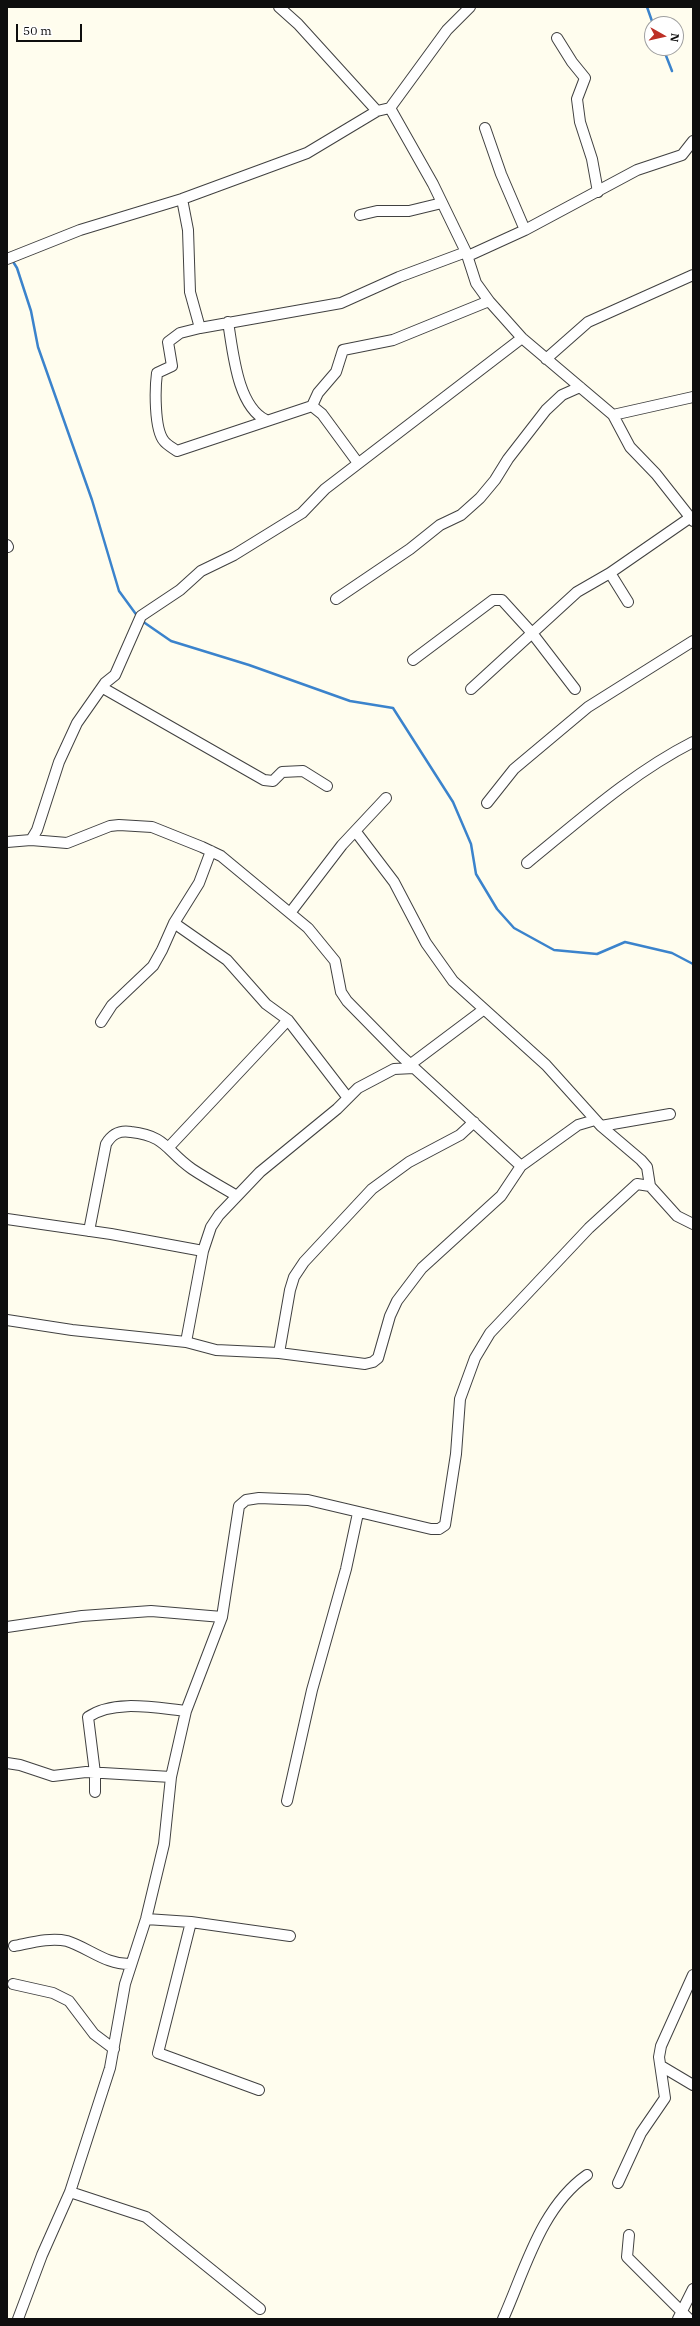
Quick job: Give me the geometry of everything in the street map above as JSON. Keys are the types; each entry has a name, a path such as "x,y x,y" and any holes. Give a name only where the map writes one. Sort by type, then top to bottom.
{"street":[{"path":"279,7 298,24 377,111"},
{"path":"7,259 80,230 182,200 307,153 377,111 390,108 447,30 470,7"},
{"path":"557,38 572,62 585,78 577,99 580,122 592,159 598,192"},
{"path":"390,108 442,203 467,254 476,283 489,301 522,338 613,415 630,447 656,474 692,519 610,573 577,592 471,689"},
{"path":"485,128 501,174 525,230"},
{"path":"489,301 393,340 343,350 336,372 318,393 312,406 266,420 177,451 163,440 157,418 155,388 157,373 172,366 168,342 180,333 228,322 342,303 400,277 467,254 525,230 637,170 682,155 693,142"},
{"path":"182,200 188,230 190,292 200,328"},
{"path":"360,215 377,211 409,211 442,203"},
{"path":"546,359 588,322 693,275"},
{"path":"228,322 238,378 252,410 266,420"},
{"path":"31,840 36,830 59,762 74,730 84,711 115,674 136,625 148,610 180,590 209,566 234,555 302,513 322,491 380,448 484,365 522,338"},
{"path":"336,599 410,550 440,525 461,515 480,498 495,480 508,459 546,410 562,395 580,387"},
{"path":"613,415 693,397"},
{"path":"312,406 322,414 358,463"},
{"path":"610,573 628,602"},
{"path":"412,660 493,600 502,600 532,633 575,689"},
{"path":"487,803 514,769 583,711 693,641"},
{"path":"103,688 264,780 273,781 282,772 303,771 327,786"},
{"path":"527,863 632,780 672,752 693,742"},
{"path":"290,913 342,845 356,832 386,798"},
{"path":"7,842 31,840 67,843 110,826 152,827 221,856 308,928 331,954 335,961 341,992 347,1001 399,1054 521,1166"},
{"path":"356,832 394,882 426,944 453,981 483,1010 546,1065 571,1091 598,1123 647,1167 650,1186 678,1216 693,1224"},
{"path":"101,1022 120,996 153,966 174,923 198,883 211,851"},
{"path":"174,923 227,960 266,1004 288,1020 348,1098"},
{"path":"186,1342 203,1251 211,1227 219,1215 260,1172 358,1088 394,1069 412,1066 483,1010"},
{"path":"169,1147 288,1020"},
{"path":"394,1069 399,1054"},
{"path":"7,1320 72,1330 186,1342 216,1350 279,1353 365,1364 373,1362 378,1358 390,1316 408,1285 422,1268 501,1196 521,1166 578,1125 670,1114"},
{"path":"279,1353 290,1290 294,1277 304,1262 372,1188 409,1162 460,1135 474,1122"},
{"path":"89,1231 106,1144 110,1137 116,1133 127,1131 146,1133 156,1137 193,1169 237,1196"},
{"path":"18,2319 42,2255 70,2192 101,2100 114,2049 131,1964 146,1919 164,1844 170,1777 186,1711 222,1617 239,1506 246,1500 259,1498 308,1500 431,1529 439,1529 445,1525 448,1516 456,1454 460,1399 467,1377 479,1351 490,1333 589,1228 637,1184 650,1186"},
{"path":"7,1219 89,1231 203,1251"},
{"path":"287,1801 312,1690 346,1569 358,1513"},
{"path":"7,1627 82,1616 151,1611 222,1617"},
{"path":"95,1792 95,1772 88,1717 98,1710 133,1706 186,1711"},
{"path":"7,1763 20,1765 53,1776 95,1772 170,1777"},
{"path":"146,1919 191,1922 290,1936"},
{"path":"191,1922 158,2054 259,2090"},
{"path":"14,1946 46,1940 66,1941 119,1964 131,1964"},
{"path":"618,2183 641,2133 665,2098 661,2066 661,2046 693,1975"},
{"path":"13,1984 53,1993 69,2001 94,2034 114,2049"},
{"path":"661,2066 693,2085"},
{"path":"503,2319 526,2266 559,2201 587,2175"},
{"path":"70,2192 146,2217 260,2309"},
{"path":"629,2235 628,2257 679,2316 689,2319"},
{"path":"679,2316 693,2289"}],"waterway":[{"path":"647,7 650,16"},
{"path":"666,56 672,71"},
{"path":"12,260 17,268 31,311 38,347 92,500 119,591 138,617"},
{"path":"142,621 171,641 249,665 350,701 393,708 453,802 471,844 476,874 497,909 514,928 554,950 597,954 625,942 672,953 693,964"}]}
